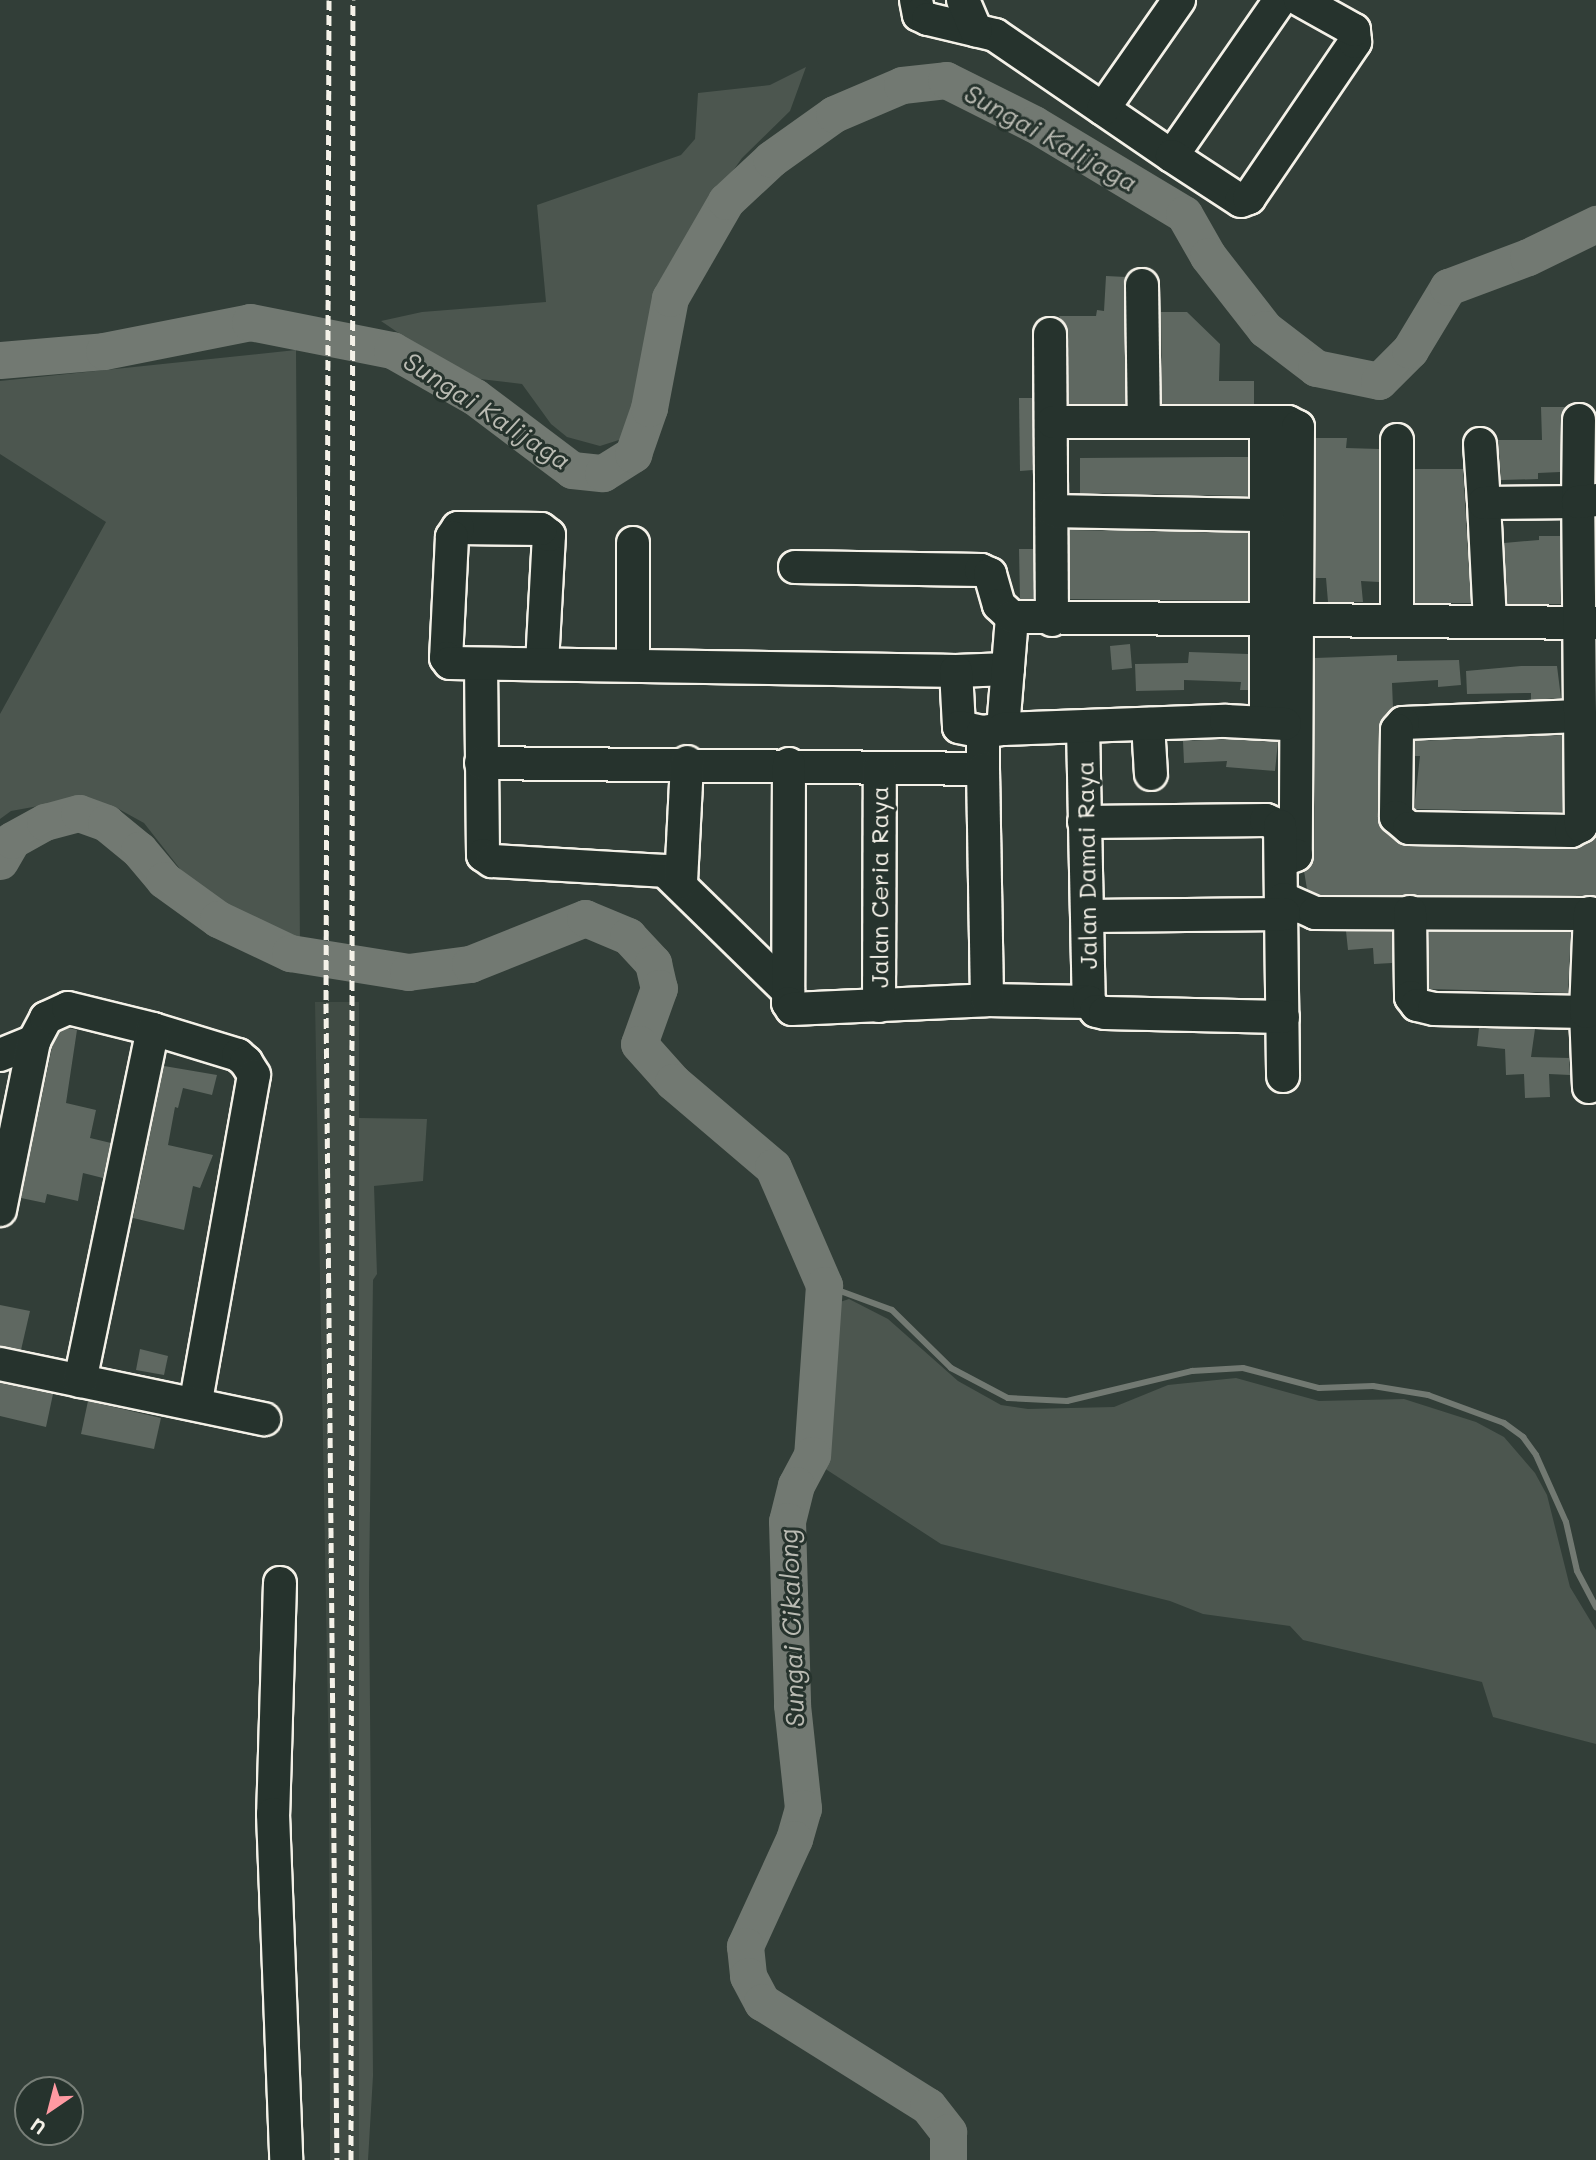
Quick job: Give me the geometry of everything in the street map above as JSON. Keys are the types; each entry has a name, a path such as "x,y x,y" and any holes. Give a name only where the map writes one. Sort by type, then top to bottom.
{"street":[{"path":"916,0 919,15 928,19 995,35 1241,201 1249,198 1355,42 1354,30 1300,0"},
{"path":"963,0 976,30"},
{"path":"1103,108 1179,0"},
{"path":"1172,156 1268,6"},
{"path":"1142,285 1144,421"},
{"path":"1050,334 1054,511 1052,620"},
{"path":"1579,420 1587,501 1586,623 1580,716 1582,822 1577,829 1409,828 1396,817 1397,730 1403,723 1580,716"},
{"path":"1053,422 1288,422 1298,427 1283,619 1280,724 1296,855 1283,860"},
{"path":"1266,424 1268,515 1283,619"},
{"path":"1397,440 1397,621"},
{"path":"1480,444 1490,622"},
{"path":"1484,503 1587,501"},
{"path":"1054,511 1268,515"},
{"path":"542,664 549,535 541,529 462,526 452,537 446,658 450,663 481,664 542,664 633,663 956,671 1008,669"},
{"path":"633,543 633,663"},
{"path":"795,567 987,571 997,601 1012,617 1052,620 1283,619 1586,623"},
{"path":"987,1000 983,769 1008,669 1012,617"},
{"path":"481,664 480,839 486,858 657,869 681,882 705,912 788,991"},
{"path":"956,671 959,727 993,731 1148,724 1280,724"},
{"path":"1148,724 1151,774"},
{"name":"Jalan Damai Raya","path":"1083,727 1089,1002"},
{"path":"481,763 687,762 983,769"},
{"path":"681,882 687,762"},
{"path":"789,764 788,1003 800,1011 987,1000 1089,1002 1096,1012 1105,1013 1283,1017"},
{"name":"Jalan Ceria Raya","path":"878,1006 880,768"},
{"path":"1084,822 1272,820 1281,830 1290,906 1283,1017 1283,1076"},
{"path":"1088,916 1290,906 1315,913 1593,914 1586,1012 1589,1087"},
{"path":"1410,912 1410,997 1417,1004 1434,1009 1586,1012"},
{"path":"0,1210 34,1041 46,1018 68,1008 153,1029 238,1055 254,1075 196,1401"},
{"path":"80,1381 153,1029"},
{"path":"0,1055 34,1041"},
{"path":"0,1364 196,1401 264,1419"},
{"path":"280,1583 273,1814 286,2160"}],"shaded area":[{"path":"806,67 790,111 742,158 683,241 660,306 636,419 622,439 600,446 567,437 551,424 522,384 463,377 381,321 422,312 546,302 537,205 681,155 695,139 698,93 770,85"},
{"path":"296,350 300,950 276,942 217,902 188,879 144,823 115,807 55,803 11,811 0,819 0,714 106,522 0,454 0,381"},
{"path":"315,1002 359,1002 359,2160 330,2160 329,1773"},
{"path":"359,1118 427,1119 423,1181 374,1186 377,1274 373,1280 369,1586 373,2076 368,2160 359,2160"},
{"path":"849,1299 888,1319 958,1381 1001,1405 1028,1409 1114,1407 1168,1385 1236,1378 1319,1401 1404,1399 1476,1422 1504,1437 1535,1473 1547,1495 1570,1587 1596,1630 1596,1744 1493,1717 1482,1682 1303,1640 1290,1626 1203,1614 1170,1601 941,1544 824,1468 834,1304"}],"building":[{"path":"1106,276 1126,277 1125,404 1069,404 1068,334 1059,316 1096,316 1097,310 1104,311"},
{"path":"1161,312 1187,312 1220,344 1219,381 1254,381 1254,404 1162,404"},
{"path":"1019,398 1032,398 1033,470 1020,471"},
{"path":"1541,407 1567,407 1561,420 1560,472 1538,473 1538,479 1501,480 1498,440 1542,440"},
{"path":"1316,438 1347,438 1346,448 1379,449 1379,582 1361,581 1363,602 1328,602 1326,578 1316,578"},
{"path":"1248,457 1248,496 1080,493 1080,458"},
{"path":"1415,469 1463,469 1471,603 1415,603"},
{"path":"1070,530 1248,533 1248,601 1070,599"},
{"path":"1539,536 1560,536 1561,604 1507,604 1504,543 1539,540"},
{"path":"1019,549 1033,549 1033,599 1020,599"},
{"path":"1130,644 1132,668 1112,670 1110,646"},
{"path":"1189,652 1248,654 1248,690 1240,690 1241,682 1184,680 1184,690 1136,691 1135,664 1188,663"},
{"path":"1397,655 1397,661 1459,660 1461,685 1438,687 1438,680 1392,683 1393,708 1379,730 1378,817 1384,831 1409,846 1571,849 1596,836 1596,896 1319,895 1307,889 1304,871 1314,855 1315,658"},
{"path":"1557,666 1561,698 1531,700 1531,693 1467,694 1466,671"},
{"path":"1562,735 1563,812 1414,809 1420,756 1415,756 1415,741"},
{"path":"1226,739 1278,742 1275,771 1226,767 1227,761 1184,763 1183,741"},
{"path":"1346,931 1392,932 1392,963 1374,964 1373,948 1348,950"},
{"path":"1429,932 1571,932 1568,993 1429,989"},
{"path":"68,1028 77,1030 66,1103 96,1110 90,1138 111,1143 103,1178 83,1173 78,1201 47,1194 45,1203 21,1198 52,1047 59,1032"},
{"path":"1479,1028 1535,1029 1531,1057 1569,1058 1570,1075 1549,1074 1550,1097 1525,1098 1524,1074 1506,1075 1505,1049 1477,1046"},
{"path":"164,1066 217,1075 212,1095 183,1088 178,1108 175,1107 168,1145 213,1155 200,1188 193,1186 184,1230 133,1218"},
{"path":"0,1305 30,1311 21,1350 0,1346"},
{"path":"140,1349 168,1356 164,1375 136,1370"},
{"path":"0,1383 53,1394 46,1427 0,1416"},
{"path":"88,1401 161,1418 154,1449 81,1434"}],"waterway":[{"name":"Sungai Kalijaga","path":"0,360 104,351 250,322 392,350 475,397 572,470 603,473 633,454 649,408 670,298 726,201 771,159 834,114 902,85 946,80 1034,124 1184,214 1208,256 1265,329 1316,368 1379,381 1410,350 1448,287 1528,257 1596,224"},
{"name":"Sungai Cikalong","path":"0,861 12,840 45,822 79,813 106,823 139,850 164,880 218,919 290,953 408,972 470,964 585,918 628,936 653,963 659,988 639,1044 673,1082 773,1167 824,1285 812,1455 796,1485 787,1521 792,1705 803,1808 794,1839 745,1946 748,1976 762,2002 928,2106 948,2132 948,2160"},
{"path":"824,1285 892,1310 951,1368 1008,1398 1067,1401 1192,1371 1243,1368 1319,1388 1373,1386 1428,1395 1504,1423 1523,1437 1536,1455 1566,1522 1577,1571 1596,1607"}],"railway":[{"path":"329,0 326,1003 337,2160"},
{"path":"351,2160 353,0"}]}
